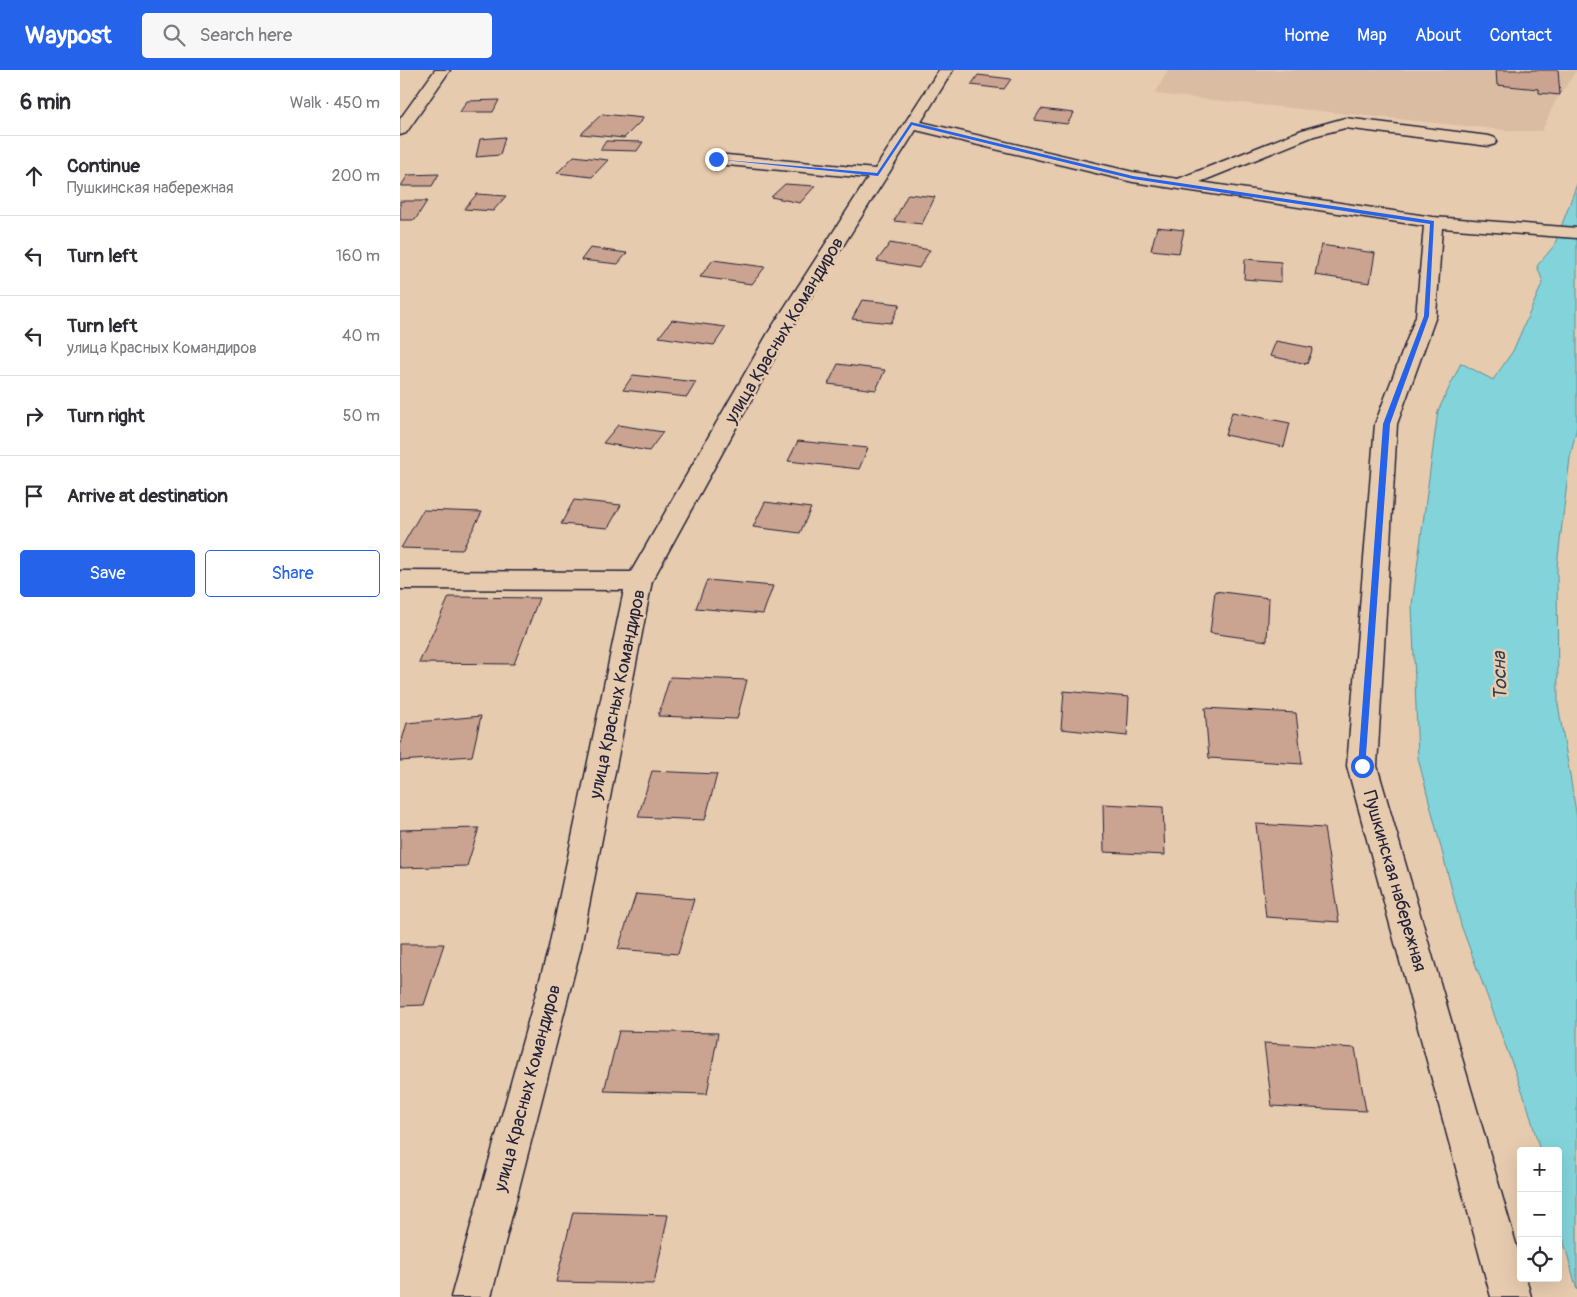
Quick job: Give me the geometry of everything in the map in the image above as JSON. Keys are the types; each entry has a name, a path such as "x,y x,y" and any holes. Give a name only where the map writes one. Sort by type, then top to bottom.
{"street":[{"path":"400,130 443,70"},
{"name":"улица Красных Командиров","path":"471,1297 565,947 639,581 778,333 946,70"},
{"path":"1179,185 1308,133 1346,123 1489,141"},
{"path":"911,124 1133,177 1179,185 1433,222 1577,233"},
{"path":"716,159 878,174"},
{"name":"Пушкинская набережная","path":"1433,222 1426,316 1386,424 1362,766 1511,1297"},
{"path":"400,580 639,581"}],"shaded area":[{"path":"1168,70 1577,70 1556,100 1542,131 1514,131 1155,94"}],"water":[{"name":"Тосна","path":"1577,184 1577,426 1570,458 1557,566 1558,704 1577,818 1577,1290 1562,1235 1562,1147 1539,1147 1527,1104 1461,925 1418,758 1412,605 1438,411 1461,363 1493,380 1513,351 1543,282 1537,266 1554,246"}],"building":[{"path":"1496,70 1558,70 1560,95 1539,93 1539,89 1497,85"},
{"path":"978,75 1011,79 1004,89 971,85"},
{"path":"499,100 493,112 460,112 467,101"},
{"path":"1041,109 1074,113 1067,124 1034,120"},
{"path":"602,114 644,118 624,138 581,134"},
{"path":"505,137 500,155 476,157 480,139"},
{"path":"606,141 643,142 637,151 600,150"},
{"path":"574,156 608,160 592,177 557,173"},
{"path":"439,174 432,186 401,186 408,175"},
{"path":"785,184 815,186 800,203 771,197"},
{"path":"477,194 506,196 493,211 464,209"},
{"path":"908,194 935,197 922,224 894,221"},
{"path":"400,201 427,201 415,220 400,220"},
{"path":"1157,227 1184,230 1179,253 1151,250"},
{"path":"890,243 930,250 919,268 877,261"},
{"path":"1321,245 1375,253 1370,283 1315,275"},
{"path":"590,248 627,253 618,264 581,260"},
{"path":"1245,259 1281,262 1281,282 1244,279"},
{"path":"713,260 765,267 752,284 700,277"},
{"path":"862,300 900,304 891,323 852,319"},
{"path":"672,320 726,327 714,345 659,337"},
{"path":"1276,341 1313,348 1307,364 1270,356"},
{"path":"838,364 885,370 876,390 828,384"},
{"path":"633,375 696,382 687,397 623,390"},
{"path":"1232,412 1290,423 1284,447 1225,435"},
{"path":"618,425 663,432 649,451 603,443"},
{"path":"798,441 868,448 859,469 788,461"},
{"path":"574,500 621,505 608,528 561,524"},
{"path":"765,502 811,508 800,533 753,527"},
{"path":"423,510 482,512 462,550 401,548"},
{"path":"707,580 773,586 763,614 696,608"},
{"path":"1215,591 1269,598 1267,641 1210,633"},
{"path":"449,597 539,598 514,664 419,663"},
{"path":"670,677 747,680 737,719 658,716"},
{"path":"1064,691 1129,697 1127,736 1061,729"},
{"path":"1205,708 1296,713 1302,764 1209,758"},
{"path":"481,716 472,756 400,761 400,747 407,723"},
{"path":"652,771 717,774 705,820 638,817"},
{"path":"1103,804 1163,807 1165,855 1104,852"},
{"path":"1256,824 1324,828 1339,922 1266,917"},
{"path":"479,828 467,866 400,868 400,830"},
{"path":"636,894 694,899 678,954 618,949"},
{"path":"400,944 444,944 424,1005 400,1006"},
{"path":"619,1031 718,1033 707,1094 604,1091"},
{"path":"1264,1043 1355,1048 1366,1111 1272,1106"},
{"path":"573,1212 668,1215 654,1284 556,1282"}],"route":[{"path":"716,159 878,174 911,124 1133,177 1280,201 1433,222 1426,316 1386,424 1362,766"}]}
